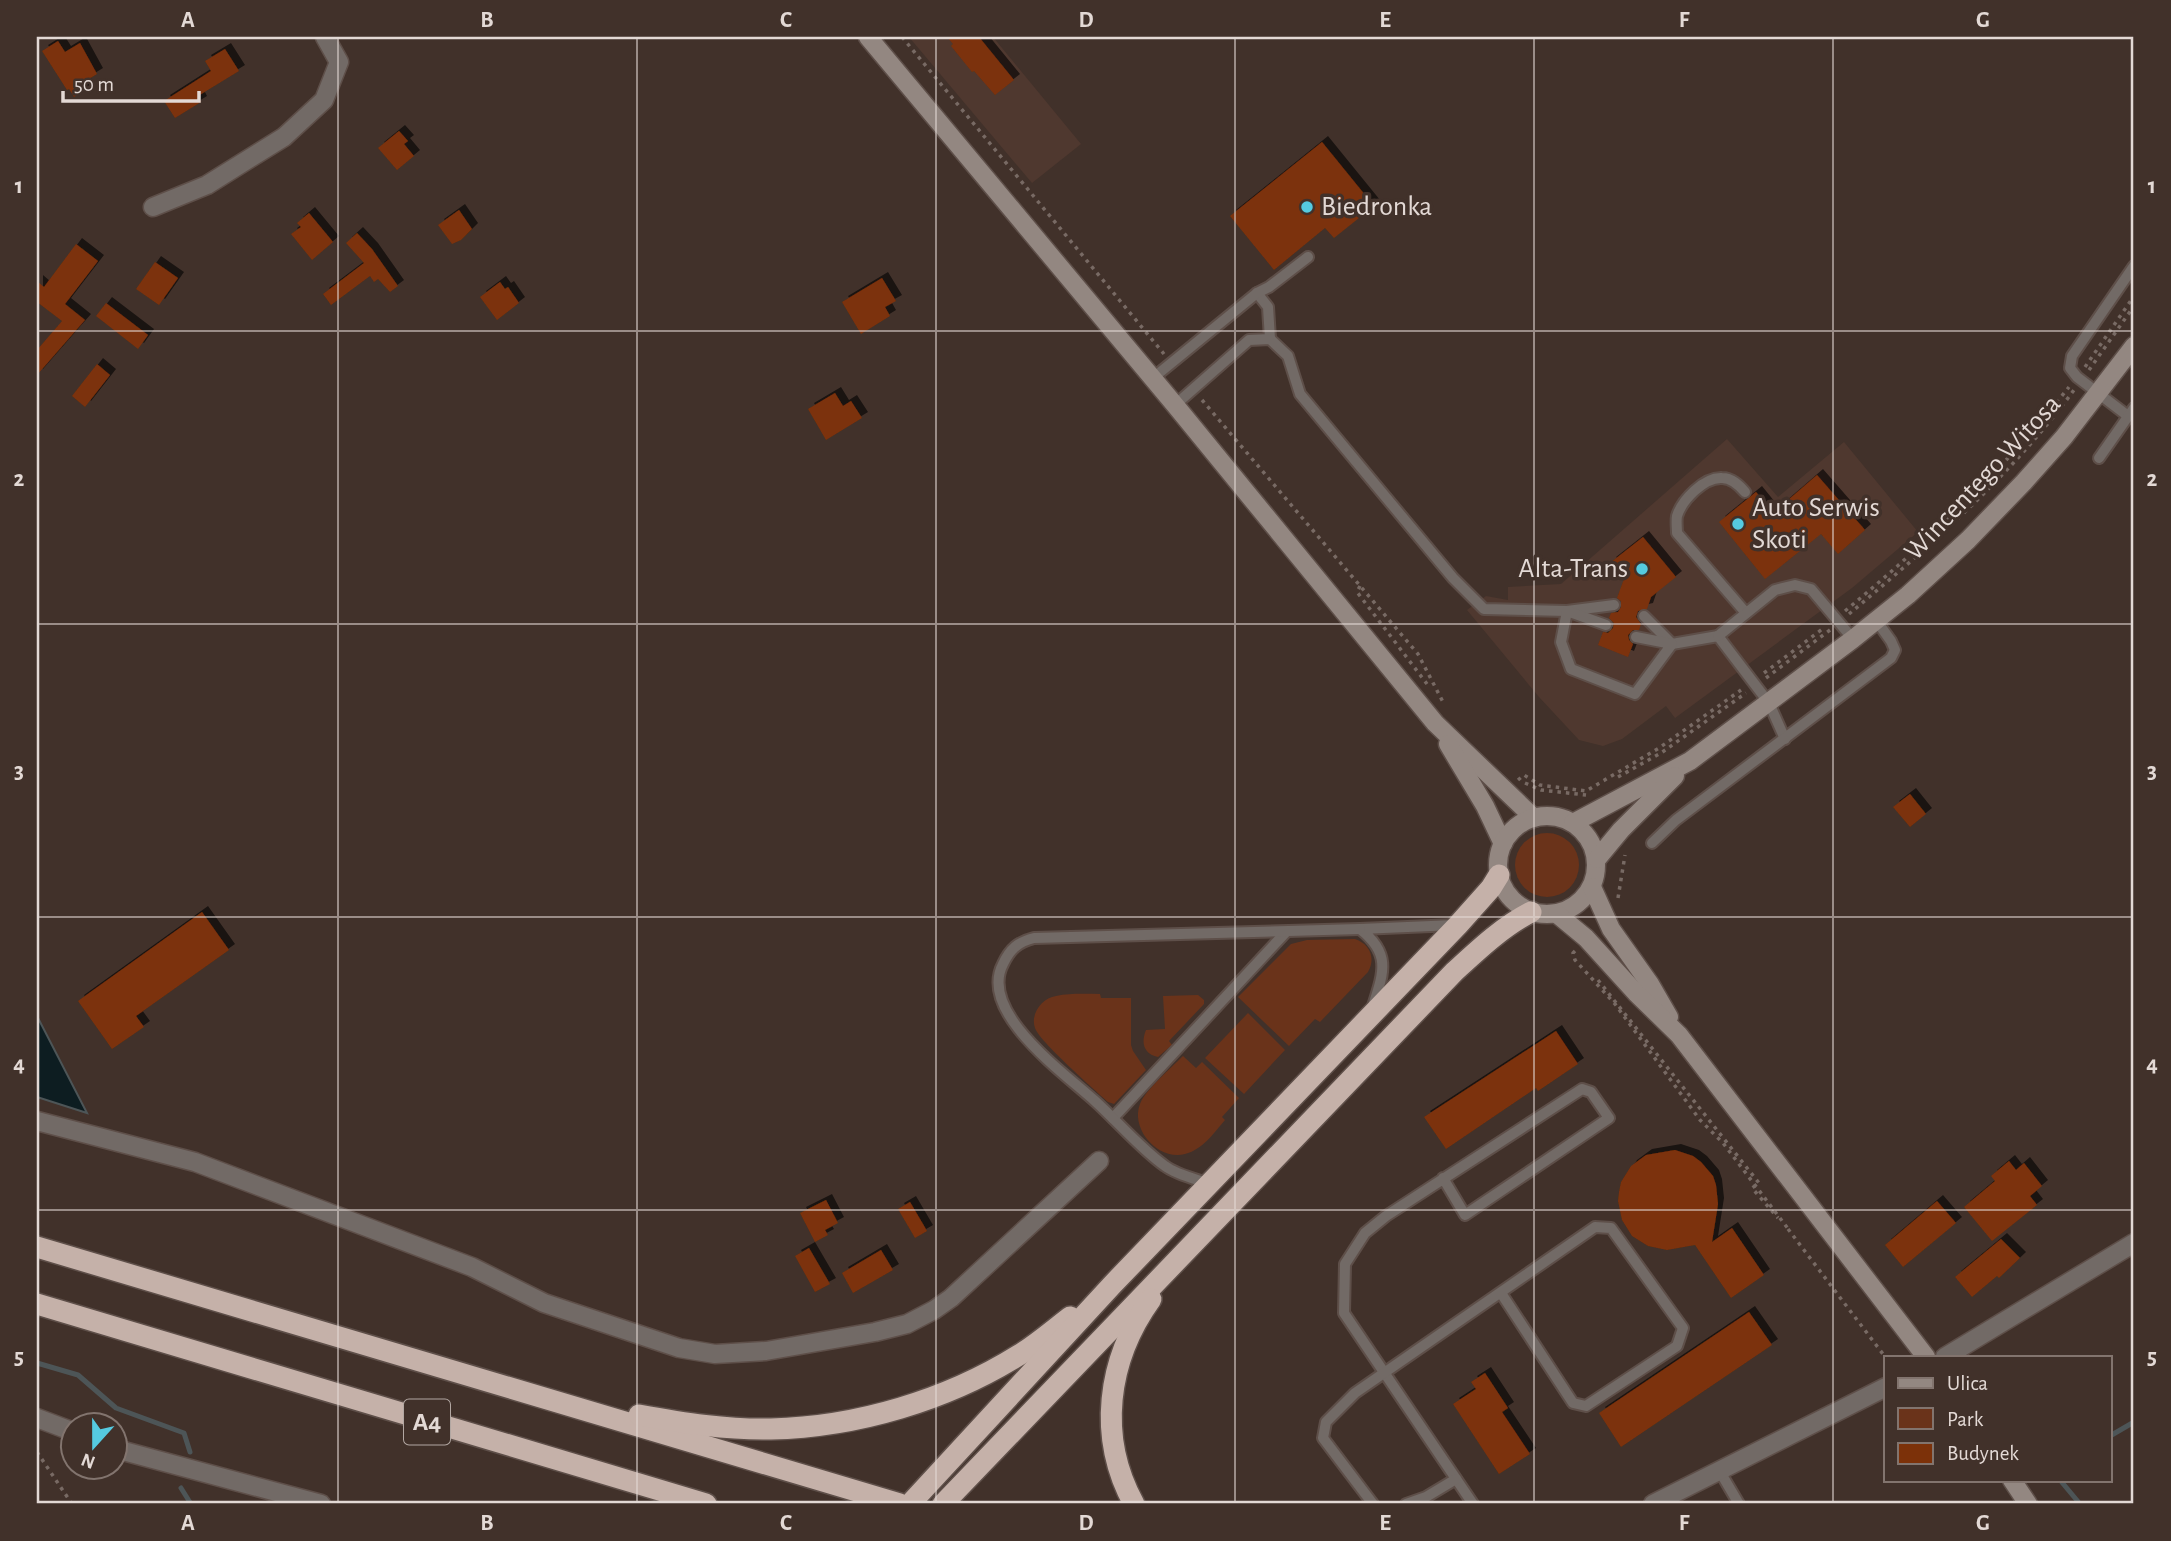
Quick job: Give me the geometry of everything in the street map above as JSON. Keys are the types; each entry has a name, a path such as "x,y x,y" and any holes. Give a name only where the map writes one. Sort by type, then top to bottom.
{"highway":[{"path":"910,1504 1113,1284 1458,925 1499,875"},
{"path":"943,1504 1454,972 1517,919 1531,912"},
{"name":"A4","path":"37,1247 900,1504"},
{"path":"1134,1504 1120,1474 1112,1439 1111,1398 1115,1372 1141,1314 1186,1250"},
{"path":"550,1400 683,1423 733,1428 773,1429 846,1420 921,1401 992,1371 1021,1354 1113,1284"},
{"name":"A4","path":"37,1304 706,1504"}],"street":[{"path":"152,207 207,185 284,137 324,100 339,62 325,37"},
{"path":"868,37 1436,723 1534,818"},
{"name":"Wincentego Witosa","path":"1573,823 1690,761 1908,595 1977,531 2064,437 2134,346"},
{"path":"1436,723 1485,806 1503,844"},
{"name":"Wincentego Witosa","path":"1597,859 1621,830 1690,761"},
{"path":"1548,816 1573,823 1585,833 1593,845 1597,859 1592,887 1577,905 1557,914 1531,912 1510,898 1499,875 1498,864 1503,844 1516,827 1534,818 1548,816"},
{"path":"1592,887 1597,902 1618,940 1650,984 1679,1035 1925,1356"},
{"path":"1557,914 1586,938 1679,1035"},
{"path":"37,1121 195,1163 472,1267 544,1303 679,1348 715,1354 766,1351 875,1332 916,1320 951,1298 1099,1161"},
{"path":"1947,1356 2134,1243"},
{"path":"1653,1504 1884,1388"},
{"path":"37,1418 60,1427"},
{"path":"130,1453 321,1504"},
{"path":"2013,1482 2028,1504"}],"lane":[{"path":"1153,378 1257,293 1308,257"},
{"path":"2099,458 2131,412 2077,377 2070,368 2072,356 2089,335 2134,265"},
{"path":"1257,293 1268,307 1270,339 1288,356 1300,394 1453,578 1484,609 1567,611 1614,605"},
{"path":"1175,405 1249,340 1270,339"},
{"path":"1745,492 1737,483 1722,478 1707,481 1685,500 1676,517 1677,533 1746,613"},
{"path":"1636,637 1672,644 1717,636 1775,590 1795,584 1811,589 1853,639"},
{"path":"1567,611 1606,625"},
{"path":"1567,611 1561,642 1571,669 1635,694 1672,644"},
{"path":"1644,616 1672,644"},
{"path":"1652,843 1676,820 1891,658 1895,650 1876,620"},
{"path":"1717,636 1769,703 1777,727 1785,739"},
{"path":"1210,1185 1167,1168 1021,1033 1001,1002 998,986 999,971 1006,956 1019,942 1034,938 1458,925"},
{"path":"1360,929 1376,941 1381,952 1383,975 1371,1014"},
{"path":"1113,1118 1286,932"},
{"path":"1443,1178 1465,1215 1609,1118 1591,1092 1582,1088 1443,1178 1386,1216 1365,1233 1345,1264 1344,1313 1473,1504"},
{"path":"1373,1504 1323,1438 1326,1422 1355,1393 1595,1227 1611,1228 1682,1328 1677,1346 1586,1406 1573,1403 1501,1293"},
{"path":"1719,1470 1739,1504"},
{"path":"1406,1504 1426,1497 1456,1479"}],"path":[{"path":"902,37 1171,363"},
{"path":"1193,389 1360,586"},
{"path":"1580,956 1759,1183 1752,1188 1789,1230 1884,1356"},
{"path":"37,1452 72,1504"}],"shaded area":[{"path":"909,37 993,37 1081,144 1032,183"},
{"path":"1727,439 1778,497 1844,442 1918,532 1852,588 1675,718 1666,706 1622,739 1603,746 1579,740 1539,697 1467,610 1486,596 1508,600 1508,587 1561,584"},
{"path":"37,1016 87,1113 37,1097"}],"green space":[{"path":"1547,833 1565,839 1573,847 1579,865 1573,883 1565,891 1547,897 1529,891 1521,883 1515,865 1521,847 1529,839"},
{"path":"1355,939 1364,944 1370,952 1368,972 1320,1022 1315,1019 1289,1046 1238,997 1291,944 1307,940"},
{"path":"1100,994 1101,998 1131,998 1131,1045 1146,1070 1114,1104 1108,1102 1056,1054 1039,1034 1034,1023 1038,1008 1051,997"},
{"path":"1198,995 1204,1000 1204,1004 1169,1041 1172,1045 1158,1057 1149,1053 1144,1043 1146,1030 1165,1029 1163,996"},
{"path":"1248,1013 1285,1050 1244,1094 1205,1058"},
{"path":"1183,1056 1196,1068 1202,1062 1239,1098 1222,1117 1225,1120 1202,1145 1191,1152 1175,1155 1165,1153 1149,1141 1143,1133 1138,1114 1140,1104 1148,1092"}],"building":[{"path":"947,37 979,37 1014,80 995,95 974,71 972,72"},
{"path":"58,41 65,52 80,43 97,74 84,82 88,88 74,97 42,51"},
{"path":"225,49 239,71 198,96 201,102 175,118 164,101 211,71 205,61"},
{"path":"399,131 408,141 404,144 414,156 397,170 378,148"},
{"name":"Biedronka","path":"1322,142 1374,206 1334,238 1325,228 1274,270 1230,216"},
{"path":"459,210 472,229 461,240 452,244 438,225"},
{"path":"309,213 333,242 312,260 291,234 301,227 297,223"},
{"path":"357,233 398,286 390,292 378,279 374,282 370,276 331,305 323,294 364,263 346,243"},
{"path":"76,244 98,261 65,304 85,320 37,375 37,350 62,321 37,302 37,281 44,287"},
{"path":"155,262 178,278 159,305 136,289"},
{"path":"882,278 896,301 885,307 890,316 861,334 842,302"},
{"path":"500,282 505,289 508,287 519,303 497,320 480,297"},
{"path":"106,303 148,335 138,349 96,316"},
{"path":"97,364 110,375 85,407 72,396"},
{"path":"835,393 843,406 851,401 862,418 826,440 808,409"},
{"path":"1817,475 1865,530 1838,554 1821,534 1765,579 1719,522 1756,492 1773,513"},
{"path":"1643,537 1676,577 1651,597 1647,609 1638,611 1636,617 1641,624 1639,630 1633,630 1628,635 1633,644 1628,657 1598,645 1603,632 1608,633 1613,628 1614,623 1609,618 1611,613 1618,612 1621,607 1621,601 1617,598 1624,579 1610,563"},
{"path":"1910,794 1926,814 1910,827 1893,807"},
{"path":"202,912 229,950 136,1016 144,1027 112,1049 78,1001"},
{"path":"1556,1031 1578,1064 1538,1091 1536,1088 1446,1149 1424,1117"},
{"path":"1675,1150 1693,1156 1713,1176 1718,1204 1712,1242 1732,1228 1764,1275 1731,1298 1695,1245 1667,1250 1648,1246 1632,1236 1622,1220 1619,1192 1621,1182 1631,1166 1646,1155"},
{"path":"2009,1161 2016,1170 2024,1163 2042,1186 2030,1196 2037,1205 1992,1241 1964,1207 1995,1181 1991,1176"},
{"path":"826,1200 838,1223 825,1230 828,1235 815,1242 800,1213"},
{"path":"1937,1201 1956,1223 1903,1267 1885,1245"},
{"path":"910,1202 927,1231 915,1238 898,1209"},
{"path":"2001,1239 2020,1258 1999,1278 1997,1276 1972,1297 1955,1277"},
{"path":"809,1248 830,1284 815,1292 795,1256"},
{"path":"881,1250 893,1270 853,1293 842,1273"},
{"path":"1749,1312 1772,1345 1621,1447 1599,1413"},
{"path":"1485,1373 1508,1408 1502,1412 1530,1454 1499,1474 1453,1404 1476,1389 1471,1382"}],"waterway":[{"path":"37,1363 78,1375 116,1408 184,1433 190,1452"},
{"path":"2112,1435 2134,1422"},
{"path":"2062,1482 2080,1504"},
{"path":"181,1488 191,1504"}],"place":[{"name":"Biedronka","path":"1307,207"},
{"name":"Auto Serwis Skoti","path":"1738,524"},
{"name":"Alta-Trans","path":"1642,569"}]}
